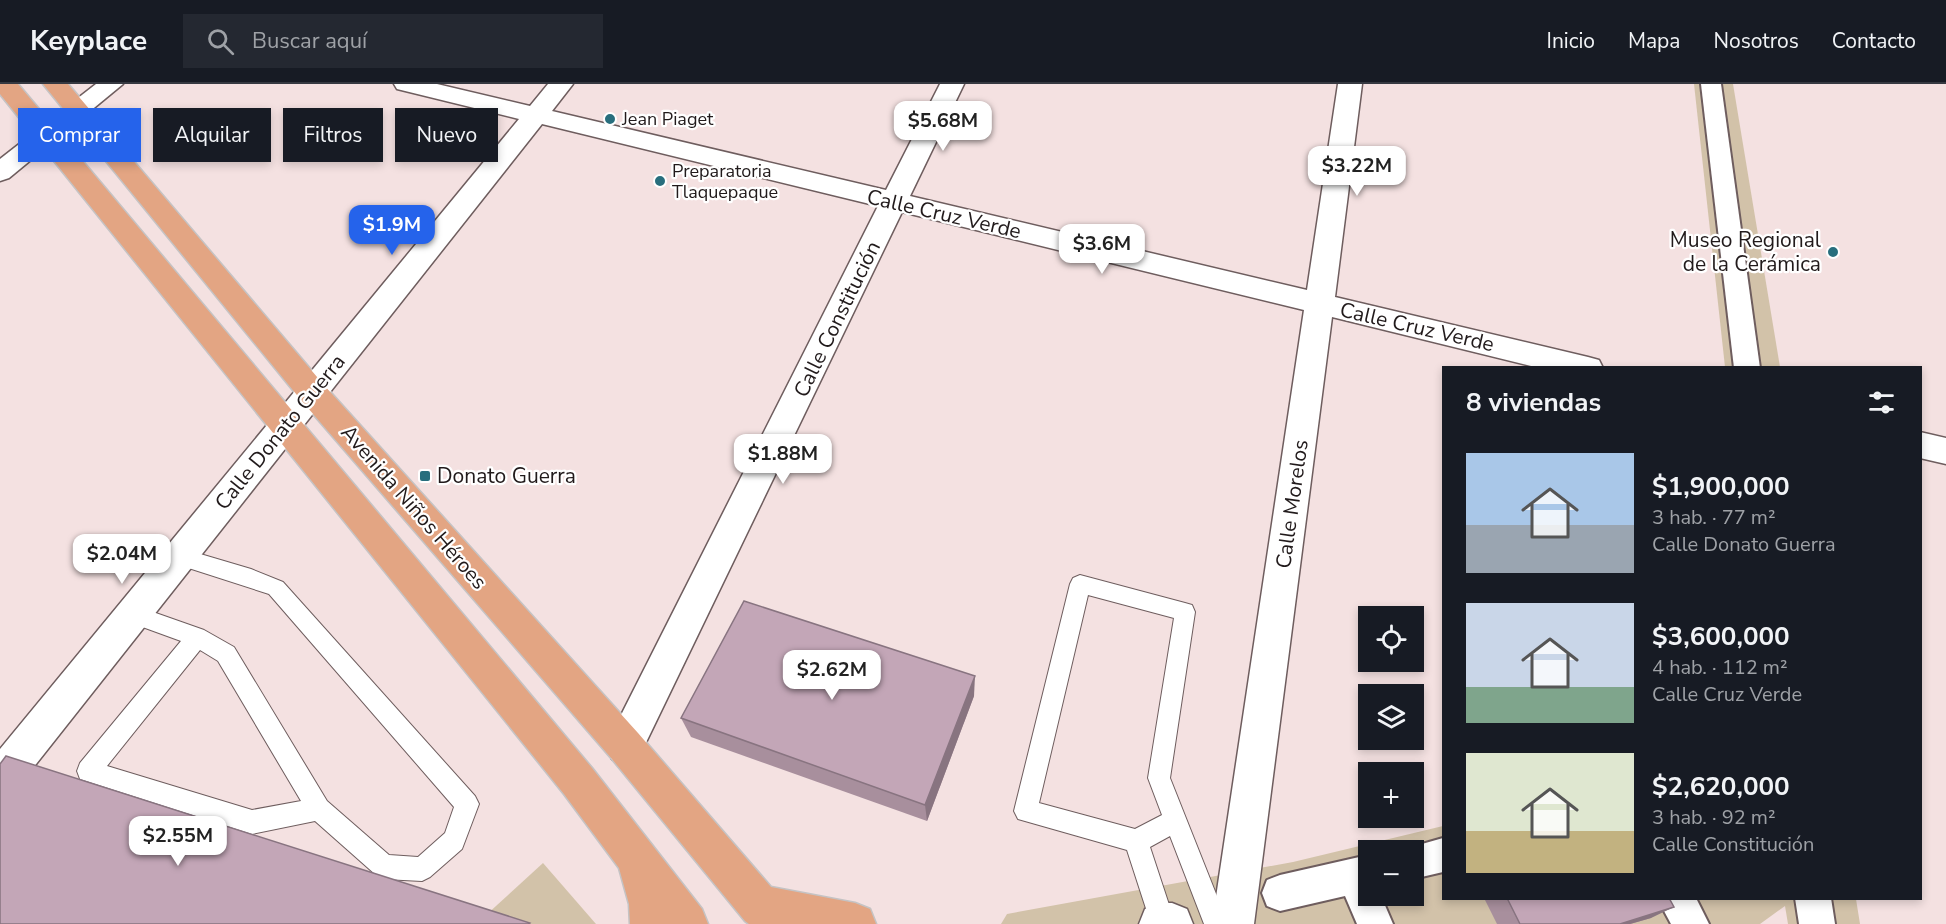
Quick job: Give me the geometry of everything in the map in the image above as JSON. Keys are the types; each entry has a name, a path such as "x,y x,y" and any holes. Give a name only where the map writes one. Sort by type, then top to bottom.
{"main road":[{"path":"5,84 24,108"},
{"name":"Avenida Niños Héroes","path":"55,84 77,108"},
{"path":"68,162 578,781 687,924"},
{"name":"Avenida Niños Héroes","path":"122,162 312,392 625,746 769,915"},
{"path":"635,856 650,904 651,924"},
{"path":"769,915 855,924"}],"street":[{"path":"81,108 111,84"},
{"name":"Calle Cruz Verde","path":"406,84 534,117 1580,366"},
{"name":"Calle Donato Guerra","path":"0,779 561,84"},
{"name":"Calle Constitución","path":"625,746 952,84"},
{"name":"Calle Morelos","path":"1233,924 1350,84"},
{"path":"1711,84 1747,366"},
{"path":"0,172 18,158"},
{"path":"1922,445 1946,451"},
{"path":"1424,859 1442,855"},
{"path":"1280,893 1358,875"},
{"path":"1676,900 1691,924"},
{"path":"1813,900 1816,924"},
{"path":"1370,906 1375,924"}],"lane":[{"path":"133,614 197,637 226,654 319,810 384,867 422,869 453,841 467,804 276,588 180,556"},
{"path":"1176,820 1136,841 1026,811 1080,584 1185,612 1159,778 1176,820 1216,924"},
{"path":"197,637 88,771 252,822 319,810"},
{"path":"1136,841 1165,924"}],"shaded area":[{"path":"1694,84 1733,84 1780,366 1725,366"},
{"path":"1442,826 1442,900 1856,900 1860,924 1788,924 1785,906 1760,924 1001,924 1007,914 1293,862 1358,846 1358,906 1424,906 1424,840 1385,840"},
{"path":"543,863 596,924 512,924 485,916"}],"building":[{"path":"744,601 975,676 925,805 681,718"},
{"path":"6,756 530,923 0,924 0,764"},
{"path":"1508,900 1670,900 1674,907 1620,924 1520,924"}],"place":[{"name":"Jean Piaget","path":"610,119"},
{"name":"Preparatoria Tlaquepaque","path":"660,181"},
{"name":"Museo Regional de la Cerámica","path":"1833,252"},
{"name":"Donato Guerra","path":"425,476"}]}
